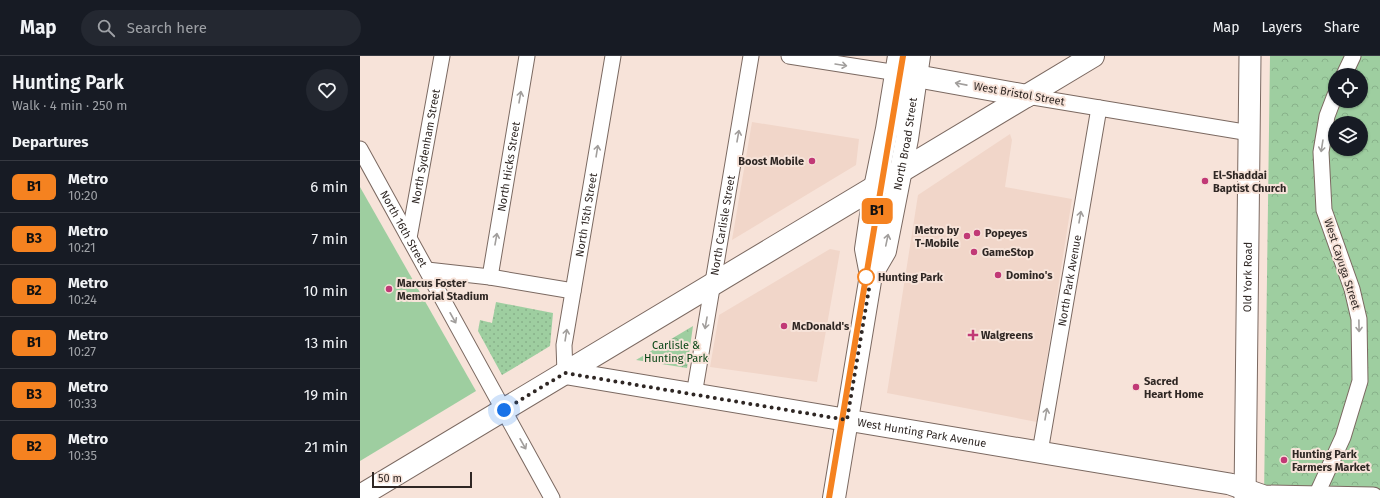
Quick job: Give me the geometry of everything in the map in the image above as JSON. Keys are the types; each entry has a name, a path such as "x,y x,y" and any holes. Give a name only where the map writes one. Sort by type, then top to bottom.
{"main road":[{"path":"360,496 1093,56"},
{"name":"Old York Road","path":"1245,494 1250,56"},
{"name":"West Bristol Street","path":"908,65 1027,96"},
{"name":"North Broad Street","path":"871,275 885,251 907,139 908,65"},
{"name":"North Broad Street","path":"834,498 871,275 866,249 875,188 908,65"},
{"name":"West Hunting Park Avenue","path":"565,373 1230,484 1245,494 1315,498 1373,498"}],"street":[{"name":"North Sydenham Street","path":"409,238 442,56"},
{"name":"North Hicks Street","path":"490,277 527,56"},
{"name":"North 15th Street","path":"565,373 564,344 613,56"},
{"name":"North Carlisle Street","path":"694,395 751,56"},
{"name":"West Bristol Street","path":"789,56 908,65"},
{"path":"1347,68 1353,56"},
{"name":"West Bristol Street","path":"1027,96 1250,133"},
{"name":"North Park Avenue","path":"1040,452 1099,108"},
{"name":"West Cayuga Street","path":"1315,498 1344,437 1360,381 1359,319 1352,289 1324,210 1321,152 1327,116 1330,108"},
{"name":"North 16th Street","path":"361,151 552,498"},
{"path":"427,270 490,277 573,291"}],"shaded area":[{"path":"752,122 859,139 856,165 732,240"},
{"path":"1010,134 1012,140 1005,187 1072,199 1037,422 887,393 918,195"},
{"path":"830,249 840,251 817,382 710,367 719,315"}],"green space":[{"path":"1270,56 1380,56 1380,498 1264,498"},
{"name":"Marcus Foster Memorial Stadium","path":"360,187 476,391 360,461"},
{"path":"496,302 553,313 550,346 502,375 478,331 480,320 492,323"},
{"name":"Carlisle & Hunting Park","path":"693,326 687,368 636,360"}],"metro line":[{"name":"B1","path":"829,498 903,56"}],"place":[{"name":"Boost Mobile","path":"812,161"},
{"name":"El-Shaddai Baptist Church","path":"1205,181"},
{"name":"Popeyes","path":"977,233"},
{"name":"Metro by T-Mobile","path":"967,236"},
{"name":"GameStop","path":"974,252"},
{"name":"Domino's","path":"998,275"},
{"name":"Hunting Park","path":"866,277"},
{"name":"Marcus Foster Memorial Stadium","path":"389,289"},
{"name":"McDonald's","path":"784,326"},
{"name":"Walgreens","path":"973,335"},
{"name":"Sacred Heart Home","path":"1136,387"},
{"name":"Hunting Park Farmers Market","path":"1284,460"}],"route":[{"path":"504,410 565,373 847,420 871,277 866,277"}]}
